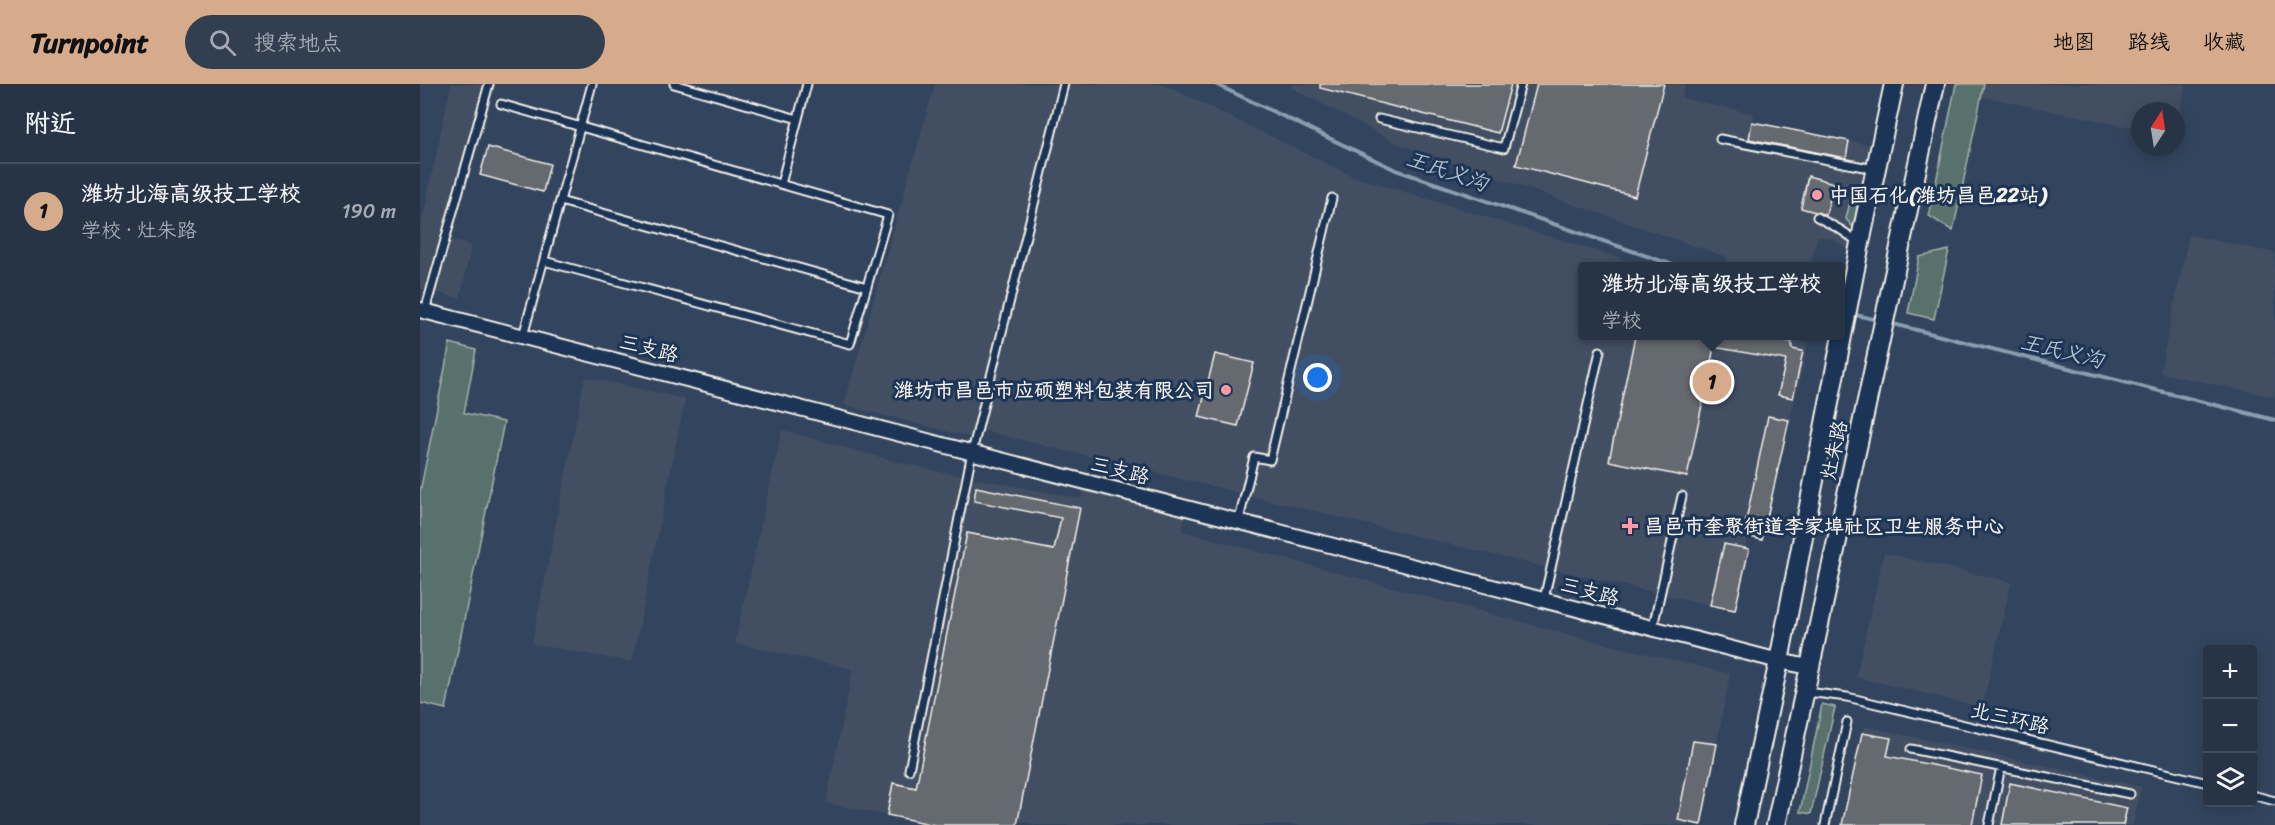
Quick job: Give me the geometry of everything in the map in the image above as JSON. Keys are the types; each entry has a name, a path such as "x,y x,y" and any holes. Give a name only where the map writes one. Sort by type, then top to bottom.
{"main road":[{"name":"灶朱路","path":"1845,323 1894,84"},
{"name":"灶朱路","path":"1776,825 1935,84"},
{"name":"灶朱路","path":"1744,825 1779,661 1841,340"}],"street":[{"name":"三支路","path":"423,311 1809,667"}],"lane":[{"path":"423,311 489,84"},
{"path":"523,336 592,84"},
{"path":"674,84 798,119"},
{"path":"781,184 807,84"},
{"path":"909,770 972,452 1064,84"},
{"path":"1379,119 1504,148 1521,84"},
{"path":"501,104 888,215 850,344 544,261"},
{"path":"1720,139 1876,170"},
{"path":"1239,520 1254,457 1270,460 1332,198"},
{"path":"560,201 867,287"},
{"path":"1817,217 1860,243"},
{"path":"1544,599 1600,351"},
{"path":"1653,627 1682,496"},
{"name":"北三环路","path":"1804,692 1847,697 2203,782"},
{"path":"1825,825 1847,722"},
{"path":"1911,749 2130,794"},
{"path":"1989,825 2001,767"},
{"path":"2257,796 2275,801"}],"shaded area":[{"path":"451,84 496,84 451,240 471,246 460,298 420,288 420,232"},
{"path":"935,84 1158,84 1173,89 1352,176 1632,262 1578,262 1578,340 1796,340 1808,343 1762,540 1748,537 1745,549 1724,544 1710,605 985,431 971,431 970,437 844,405"},
{"path":"1293,84 1685,84 1682,98 1754,114 1753,122 1873,146 1851,251 1832,239 1817,236 1811,262 1726,262 1727,257 1399,144 1292,88"},
{"path":"1984,84 2186,84 2182,102 2131,102 2131,127 1981,96"},
{"path":"2189,235 2275,253 2275,397 2160,373"},
{"path":"585,377 685,399 632,662 532,644"},
{"path":"782,430 937,471 1082,499 1083,489 1186,512 1182,531 1581,638 1730,674 1701,825 1036,825 1018,821 1017,825 935,825 826,803 853,669 735,643"},
{"path":"1884,553 2011,582 1982,707 1856,677"},
{"path":"1864,726 2141,787 2133,825 1842,825"}],"green space":[{"path":"1956,84 1984,84 1953,231 1929,216"},
{"path":"1866,182 1855,229 1846,219 1854,185"},
{"path":"1949,250 1934,319 1908,313 1919,257"},
{"path":"450,343 476,350 464,413 504,422 446,709 420,703 420,492"},
{"path":"1822,704 1835,707 1811,814 1800,812"}],"building":[{"path":"1320,84 1511,84 1498,133 1320,88"},
{"path":"1537,84 1664,84 1635,196 1516,165"},
{"path":"1752,122 1849,141 1846,158 1749,139"},
{"path":"488,147 550,164 543,192 480,175"},
{"path":"1808,176 1834,183 1826,215 1801,208"},
{"path":"1634,340 1776,340 1792,343 1792,349 1803,351 1793,398 1778,395 1786,360 1714,347 1687,477 1609,461"},
{"name":"潍坊市昌邑市应硕塑料包装有限公司","path":"1215,354 1254,363 1238,426 1199,417"},
{"path":"1768,416 1789,420 1762,540 1743,535"},
{"path":"976,487 1080,508 1017,825 935,825 887,815 893,783 916,788 967,533 1054,550 1061,518 974,501"},
{"path":"1724,544 1749,549 1735,610 1710,605"},
{"path":"1862,733 1891,738 1887,756 1982,775 1972,825 1842,825"},
{"path":"1693,741 1717,744 1701,825 1678,820"},
{"path":"2010,783 2127,808 2123,825 2002,825"}],"waterway":[{"name":"王氏义沟","path":"1215,84 1396,170 1664,262"},
{"name":"王氏义沟","path":"1851,314 1878,320"},
{"name":"王氏义沟","path":"1889,323 2275,420"}],"place":[{"name":"中国石化(潍坊昌邑22站)","path":"1817,195"},
{"name":"潍坊北海高级技工学校","path":"1712,382"},
{"name":"潍坊市昌邑市应硕塑料包装有限公司","path":"1226,390"},
{"name":"昌邑市奎聚街道李家埠社区卫生服务中心","path":"1630,526"}]}
